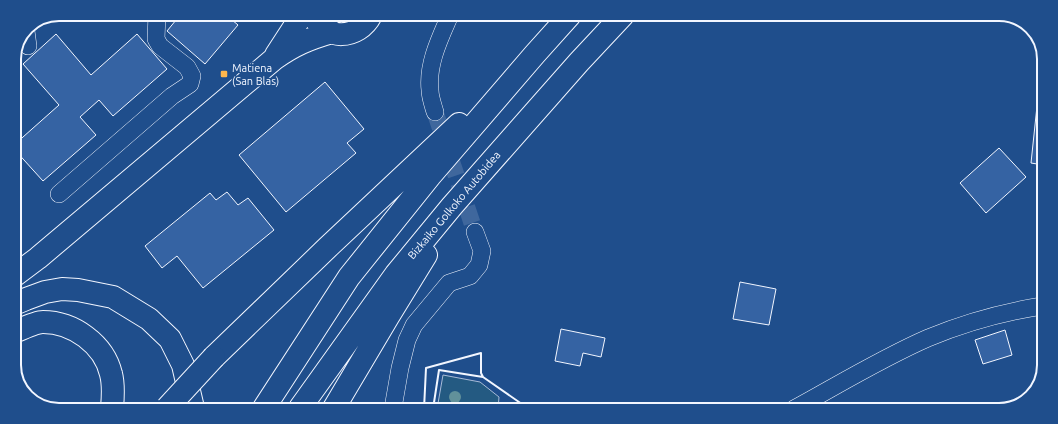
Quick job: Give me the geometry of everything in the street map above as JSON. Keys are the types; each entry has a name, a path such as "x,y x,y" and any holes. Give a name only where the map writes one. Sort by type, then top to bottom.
{"highway":[{"path":"274,59 298,21"},
{"path":"317,21 319,25 338,34 349,34 359,29 368,21"},
{"path":"267,403 349,277 430,176 565,21"},
{"name":"Bizkaiko Golkoko Autobidea","path":"304,403 396,274 452,206 579,62 618,21"},
{"path":"21,271 274,59 291,47 312,38 332,32"},
{"path":"172,403 214,357 332,242 535,54"},
{"path":"337,403 422,262 452,206"},
{"path":"21,301 45,292 62,290 78,290 113,297 149,319 170,339 183,365 192,403"},
{"path":"21,330 42,322 64,325 79,332 92,341 105,359 111,374 113,390 112,403"}],"street":[{"path":"59,194 172,96 190,84 192,76 187,67 160,46 156,39 157,21"},
{"path":"435,112 430,90 431,71 439,40 447,21"},
{"path":"395,403 400,368 407,340 414,325 449,283 470,276 479,265 482,251 475,232"},
{"path":"806,403 881,361 928,338 973,322 1037,307"}],"shaded area":[{"path":"443,375 480,382 499,397 498,403 438,403"}],"building":[{"path":"175,21 233,21 238,25 205,64 167,31"},
{"path":"56,34 91,75 137,34 167,69 113,116 99,100 80,117 96,135 43,181 21,157 21,139 59,105 23,64"},
{"path":"325,82 364,129 347,143 356,153 286,212 239,155"},
{"path":"1037,106 1037,164 1031,163"},
{"path":"999,148 1026,177 986,213 960,183"},
{"path":"227,192 238,205 248,198 274,230 203,288 177,256 162,268 145,246 210,193 216,200"},
{"path":"740,282 776,289 769,325 733,319"},
{"path":"561,329 605,338 601,357 583,353 580,366 555,361"},
{"path":"1005,330 1012,355 983,364 975,340"}],"tunnel":[{"path":"435,112 475,232"}],"wall":[{"path":"424,403 426,368 481,353 481,373 483,377"},
{"path":"434,403 439,370 483,377 520,403"}],"place":[{"name":"Matiena (San Blas)","path":"224,74"}]}
